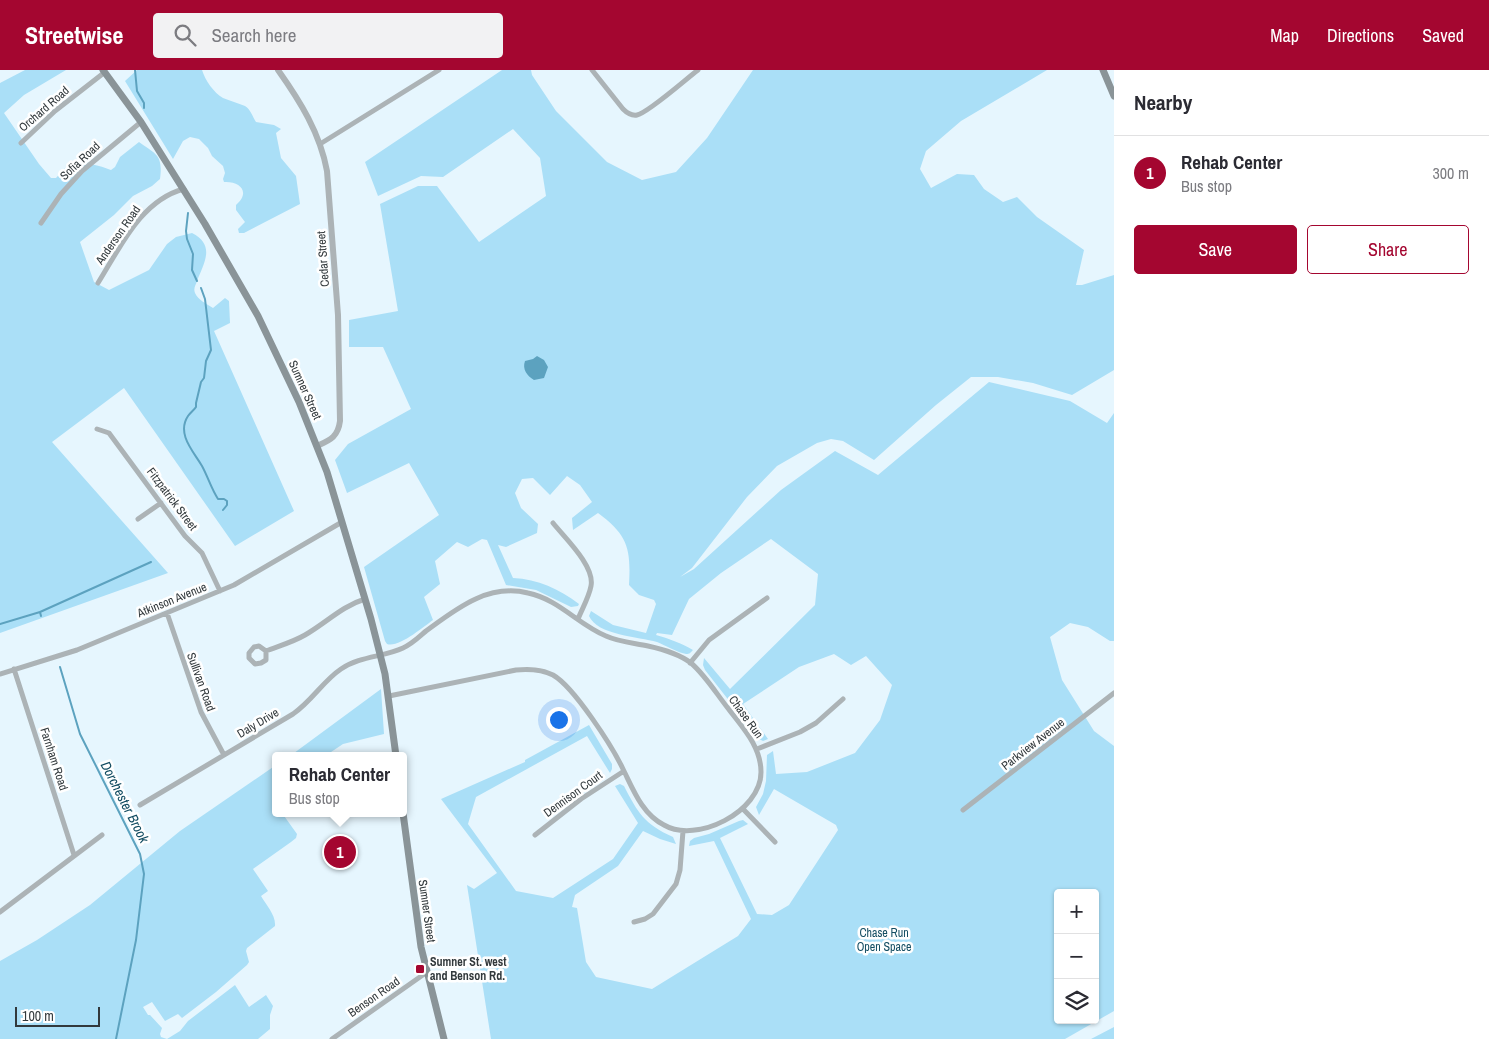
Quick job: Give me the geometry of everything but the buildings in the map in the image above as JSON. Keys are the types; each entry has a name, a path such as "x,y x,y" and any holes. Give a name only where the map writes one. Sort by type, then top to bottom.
{"main road":[{"path":"1103,70 1114,96"},
{"name":"Sumner Street","path":"104,71 141,122 184,189 258,316 291,384 317,446 342,522 381,654 395,752"},
{"name":"Sumner Street","path":"404,817 417,920 427,972 444,1039"}],"street":[{"name":"Cedar Street","path":"278,70 301,104 320,144 327,171 336,279 340,421 334,438 317,446"},
{"path":"320,144 439,70"},
{"path":"592,70 623,109 628,114 636,115 646,110 698,70"},
{"name":"Orchard Road","path":"21,144 55,111 104,71"},
{"name":"Sofia Road","path":"41,223 61,194 82,170 141,122"},
{"name":"Anderson Road","path":"98,283 144,213 167,194 184,189"},
{"name":"Fitzpatrick Street","path":"97,429 109,433 185,536 202,553 220,591"},
{"path":"138,519 161,503"},
{"name":"Atkinson Avenue","path":"0,674 77,650 220,591 253,576 342,522"},
{"path":"553,523 585,563 591,577 591,586 578,619"},
{"name":"Chase Run","path":"381,654 404,647 467,602 484,595 516,591 528,592 547,600 608,637 665,650 690,663 752,740 761,765 760,782 752,798 743,808 732,816 710,826 683,831"},
{"path":"690,663 708,640 767,598"},
{"path":"266,651 304,635 347,606 365,599"},
{"name":"Sullivan Road","path":"167,613 195,699 224,755"},
{"name":"Daly Drive","path":"140,804 298,710 331,676 342,668 381,654"},
{"name":"Farnham Road","path":"14,669 74,856"},
{"path":"388,696 516,670 542,671 559,679 595,723 640,802 652,816 664,825 683,831 680,870 676,884 653,914 645,919 634,922"},
{"name":"Parkview Avenue","path":"963,810 1114,692"},
{"path":"756,749 809,727 822,719 843,699"},
{"name":"Dennison Court","path":"535,835 581,799 624,771"},
{"path":"743,808 775,842"},
{"path":"0,912 102,834"},
{"name":"Benson Road","path":"332,1039 427,972"}],"green space":[{"path":"25,70 66,70 24,95 4,113 39,164 51,178 56,178 66,167 78,163 96,165 111,170 115,167 120,157 139,142 157,156 161,165 160,179 152,186 133,196 114,215 80,242 94,282 109,290 149,270 167,244 176,237 192,233 204,243 206,248 205,260 194,290 195,293 200,300 213,308 225,298 229,301 230,323 214,331 294,511 235,546 124,388 52,442 168,573 0,633 0,83"},
{"path":"137,70 202,70 210,86 220,96 245,106 256,122 274,125 281,129 276,133 281,158 296,176 300,204 244,233 239,233 238,229 245,222 236,210 236,205 243,196 242,188 235,183 224,182 225,173 223,166 212,156 208,148 199,139 190,137 183,141 173,159 125,81"},
{"name":"Chase Run Open Space","path":"502,70 531,70 532,75 556,111 607,162 642,180 676,172 707,138 753,70 1047,70 961,121 926,151 920,169 931,188 957,174 974,175 984,189 1003,202 1017,197 1037,217 1084,250 1076,285 1082,285 1114,275 1114,370 1072,395 1033,383 998,377 971,377 874,460 843,441 831,439 817,443 777,466 747,497 692,568 680,577 694,569 781,490 835,451 878,475 989,382 1070,401 1107,423 1114,413 1114,641 1110,641 1088,627 1070,623 1050,637 1062,680 1094,731 1114,746 1114,1011 1099,1020 1099,889 1054,889 1054,1024 1091,1024 1065,1039 491,1039 467,885 474,889 497,873 441,799 525,762 525,760 589,725 612,764 610,773 587,736 476,797 468,824 516,891 553,898 613,859 638,823 615,786 620,784 624,786 633,804 643,817 655,827 673,837 676,844 643,831 618,866 575,895 572,907 577,908 586,962 596,977 652,989 738,936 751,919 714,841 689,846 690,841 743,820 748,824 720,838 757,914 772,915 789,905 838,830 836,825 774,789 759,815 756,807 763,794 766,781 767,755 773,751 776,774 807,772 855,753 880,720 892,685 866,656 851,665 834,654 799,667 743,704 768,739 763,741 759,739 705,670 703,665 704,658 730,689 815,605 818,574 771,539 721,573 689,599 672,635 657,633 656,635 675,641 693,650 689,654 657,642 609,631 593,622 589,616 591,611 613,625 646,633 656,604 654,600 639,595 629,585 628,552 622,536 616,528 598,513 573,530 572,518 592,502 580,485 567,476 550,495 533,478 522,479 515,493 521,508 538,524 537,533 506,547 498,545 513,578 531,580 556,589 579,604 578,606 571,607 536,590 506,585 487,540 482,539 468,547 457,542 435,561 440,584 424,597 433,620 404,640 398,643 387,644 364,567 439,515 409,463 347,493 335,460 348,444 411,409 383,347 349,347 349,320 398,311 380,204 418,186 437,186 479,242 546,196 540,158 513,129 443,177 421,176 378,196 365,162"},
{"path":"381,689 384,734 343,744 331,752 295,752"},
{"path":"272,768 272,817 285,817 297,834 296,838 291,842 253,869 268,891 261,896 272,914 275,926 247,948 249,962 247,965 182,1018 178,1014 165,1021 152,1002 143,1007 148,1015 162,1028 161,1037 167,1039 0,1039 0,961 37,940 90,905 180,831"},
{"path":"235,985 249,1007 266,995 273,1006 270,1015 270,1029 258,1039 167,1039 180,1031 188,1021"},
{"path":"1114,1027 1114,1039 1091,1039"}],"shaded area":[{"path":"537,356 544,360 548,367 544,378 534,380 526,372 524,364 525,361"}],"waterway":[{"path":"135,70 137,91 144,103 144,108"},
{"path":"188,213 187,239 193,254 192,270 197,281"},
{"path":"201,288 205,299 211,350 206,361 204,378 201,382 196,407 188,416 184,429 191,449 202,466 213,491 218,499 227,501 227,505 223,510"},
{"path":"40,612 151,562"},
{"name":"Dorchester Brook","path":"0,624 40,612 41,616"},
{"name":"Dorchester Brook","path":"60,667 80,734 140,854 144,874 136,940 116,1039"}],"place":[{"name":"Rehab Center","path":"340,852"},
{"name":"Sumner St. west and Benson Rd.","path":"420,969"}]}
